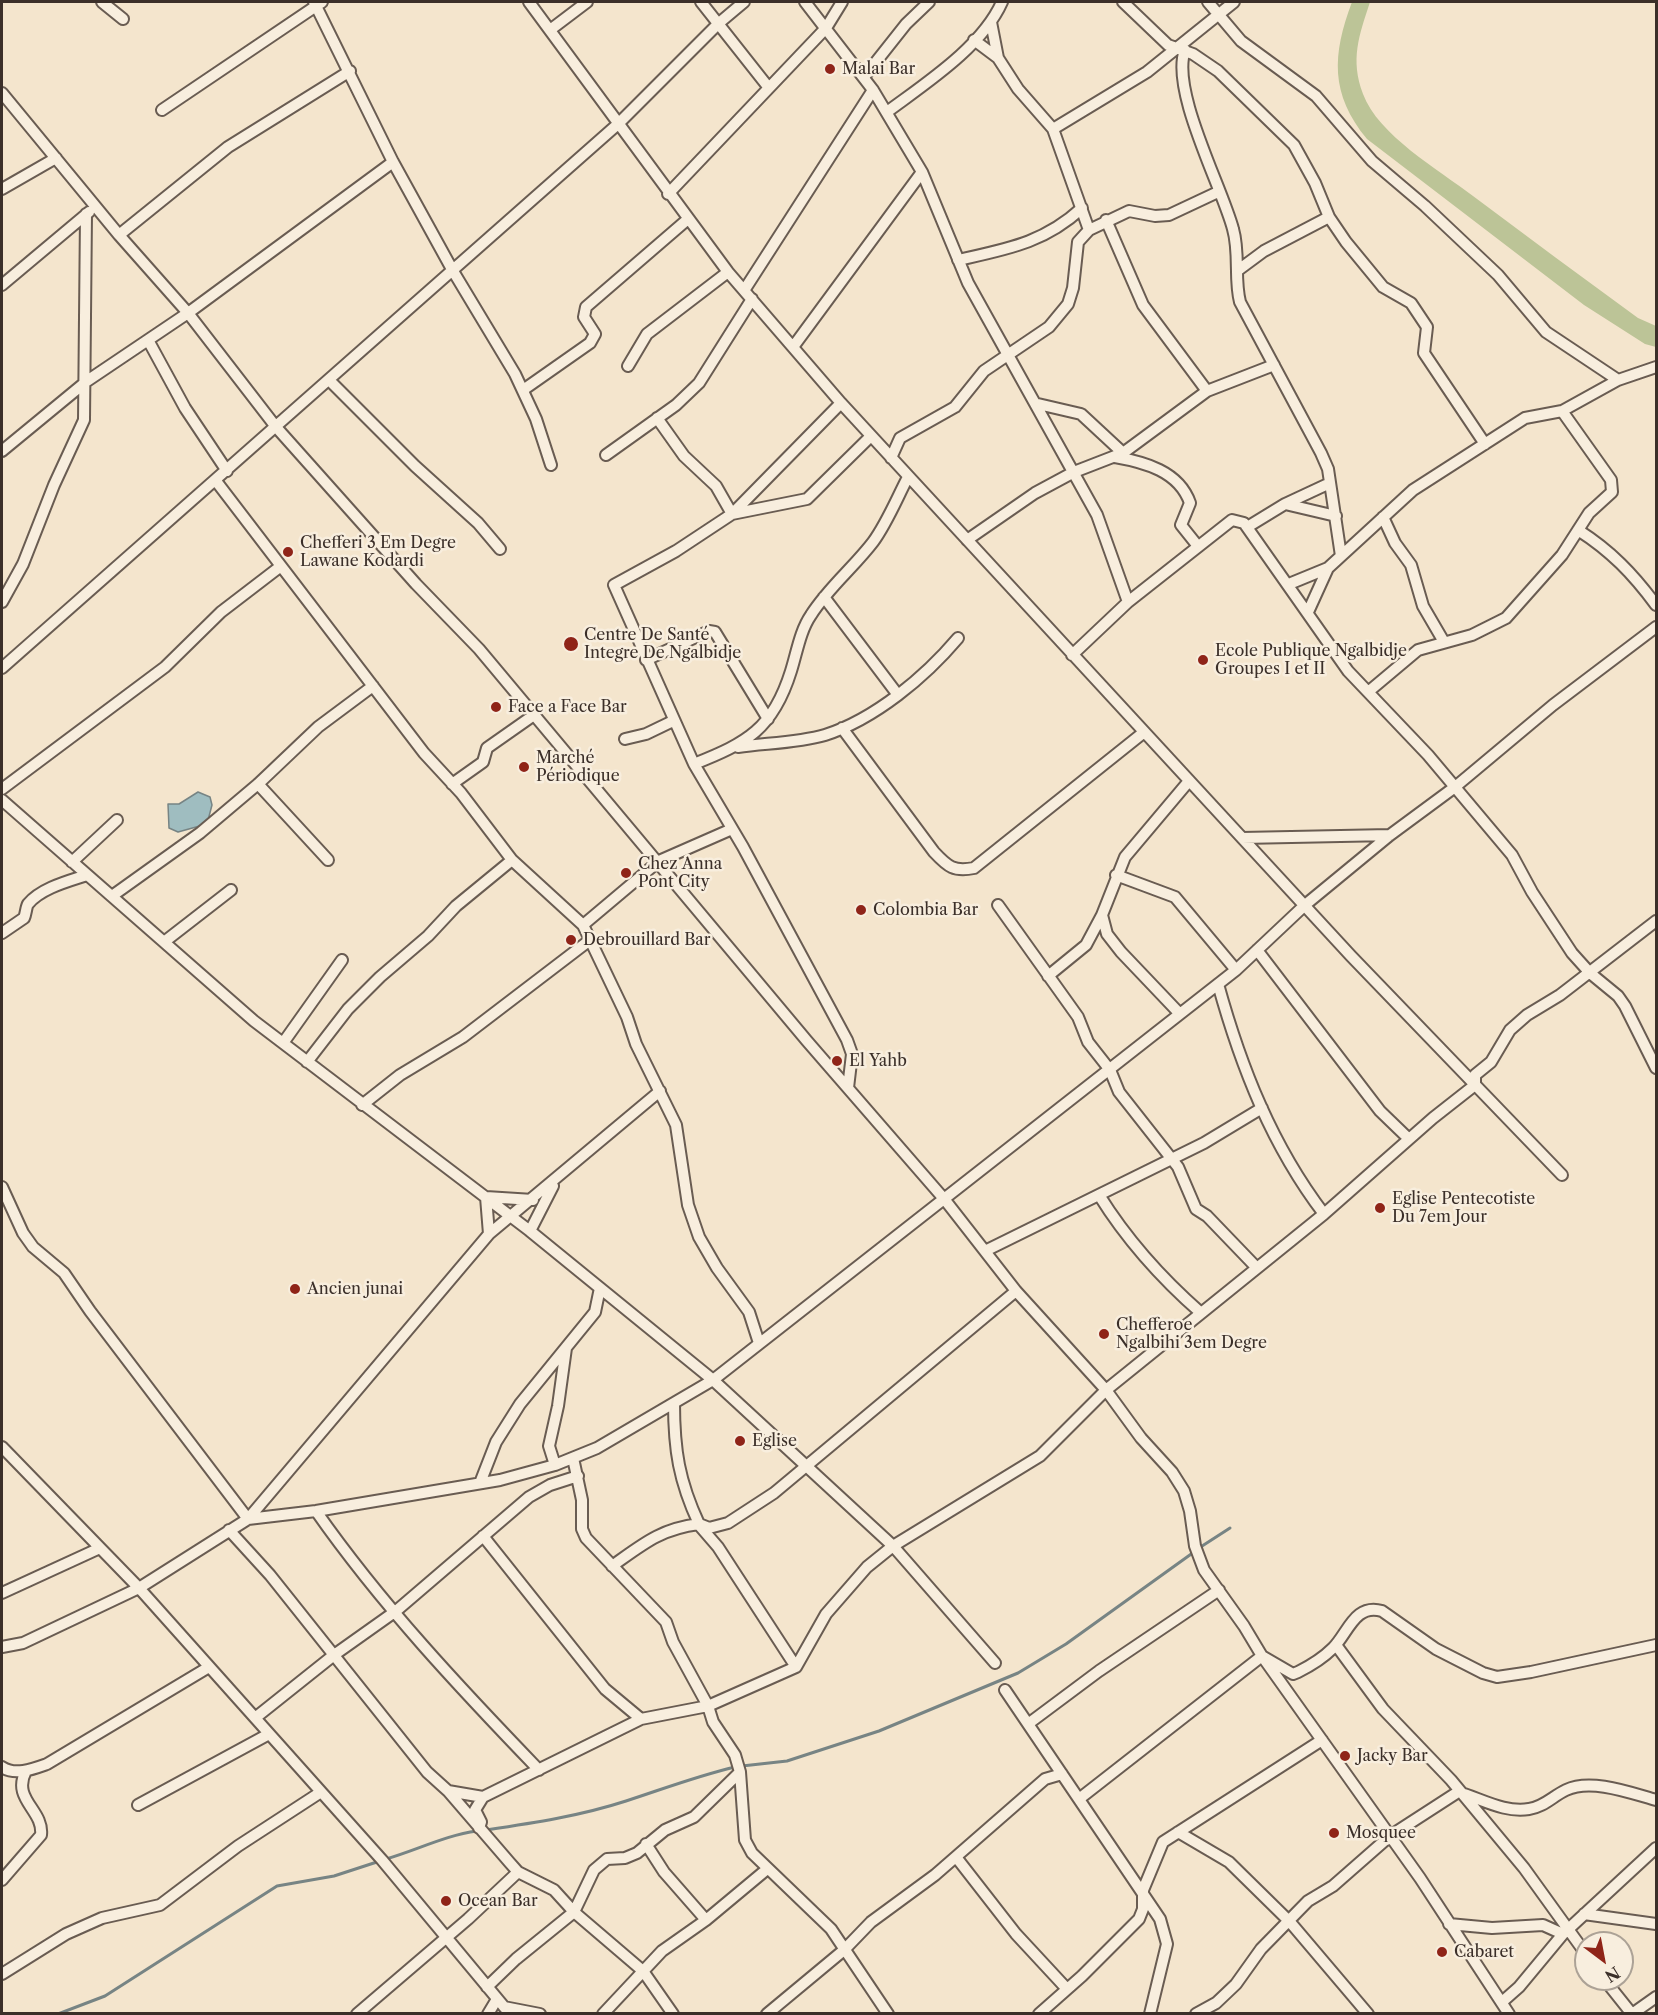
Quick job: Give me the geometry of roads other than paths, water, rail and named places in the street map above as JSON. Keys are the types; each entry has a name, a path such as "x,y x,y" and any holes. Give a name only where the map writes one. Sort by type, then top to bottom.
{"street":[{"path":"102,2 123,19"},
{"path":"529,2 728,272 841,403 1143,733 1562,1176"},
{"path":"550,30 587,2"},
{"path":"701,2 769,88"},
{"path":"2,668 618,124 719,22 744,2"},
{"path":"805,2 873,90 922,172 968,283 1038,404 1097,515 1128,602"},
{"path":"669,194 826,28 842,2"},
{"path":"887,112 933,77 974,40 991,22 1002,2"},
{"path":"1123,2 1160,38 1218,70 1294,145 1315,183 1329,217 1383,287 1412,303 1427,327 1424,353 1485,444"},
{"path":"1208,2 1241,41 1316,96 1372,161 1498,275 1546,332 1618,380"},
{"path":"1053,129 1120,90 1180,49 1217,13 1234,2"},
{"path":"162,110 318,3 393,162 453,271 523,390 536,419 551,465"},
{"path":"864,77 922,3"},
{"path":"991,22 998,58"},
{"path":"974,40 998,58 1018,89 1053,129 1089,230"},
{"path":"1180,49 1182,72 1218,192 1233,230 1240,302 1322,453 1330,483 1341,556"},
{"path":"119,235 221,151 350,71"},
{"path":"745,289 873,90"},
{"path":"2,93 119,235 188,313 276,427 416,584 479,649 987,1250 1016,1291 1106,1390 1141,1438 1172,1472 1184,1491 1198,1557 1262,1656 1390,1836 1506,2010 1519,1987 1566,1931 1656,1848"},
{"path":"2,189 56,158"},
{"path":"2,451 87,381 188,313 393,162"},
{"path":"793,347 922,172"},
{"path":"891,458 900,438 955,407 984,371 1010,356 1049,327 1068,304 1073,288 1078,242 1089,230 1129,211 1155,216 1169,215 1218,192"},
{"path":"2,285 96,206"},
{"path":"958,260 1017,247 1061,226 1082,208"},
{"path":"2,602 22,564 54,485 84,420 87,381 87,214"},
{"path":"1237,271 1264,252 1329,217"},
{"path":"523,390 595,337 584,317 586,307 688,219"},
{"path":"1106,220 1143,305 1208,391"},
{"path":"628,366 647,334 728,272"},
{"path":"606,455 676,405 699,383 752,299"},
{"path":"148,340 185,408 227,471"},
{"path":"966,540 1007,510 1074,472 1119,455 1208,391 1274,365"},
{"path":"1289,584 1328,568 1413,490 1525,418 1562,411 1618,380 1656,367"},
{"path":"329,380 415,466 478,523 500,549"},
{"path":"841,403 732,514 676,551 614,585 694,764 847,1040 852,1054 848,1088"},
{"path":"1038,404 1081,414 1119,455 1147,463 1176,483 1190,503 1181,525 1197,545"},
{"path":"1368,692 1418,650 1472,635 1506,618 1562,555 1589,513 1608,496 1613,486 1562,411"},
{"path":"657,418 684,456 716,486 732,514"},
{"path":"732,514 807,499 871,436"},
{"path":"735,748 756,733 768,719 790,674 803,630 824,597 875,539 908,477"},
{"path":"216,481 424,753 452,784 512,860 583,925 627,1017 636,1044 676,1125 693,1222 717,1268 749,1312 759,1343"},
{"path":"1249,526 1285,504 1330,483"},
{"path":"1285,504 1336,516"},
{"path":"1383,517 1395,543 1411,565 1423,606 1444,642"},
{"path":"1072,655 1128,602 1197,545 1232,520 1238,519 1249,526 1341,663 1455,787 1512,855 1545,914 1590,973 1618,996 1656,1068"},
{"path":"1578,530 1604,546 1626,567 1656,605"},
{"path":"2,789 165,667 221,612 281,566"},
{"path":"1308,612 1328,568"},
{"path":"824,597 898,694"},
{"path":"646,660 709,631 714,632 768,719"},
{"path":"248,1519 316,1511 480,1483 555,1465 597,1448 714,1380 1236,970 1305,905 1390,835 1455,787 1553,705 1656,632"},
{"path":"694,764 735,748 814,737 842,728 898,694 928,672 958,638"},
{"path":"112,896 200,833 258,784 318,727 373,686"},
{"path":"452,784 483,762 487,748 492,743 534,715"},
{"path":"625,739 646,734 673,721"},
{"path":"842,728 934,852 945,864 959,870 974,868 1143,733"},
{"path":"1048,976 1086,945 1102,915 1116,875 1139,838 1189,781"},
{"path":"258,784 328,860"},
{"path":"2,800 283,1043 530,1231 714,1380 803,1466 893,1546 994,1663"},
{"path":"72,862 117,820"},
{"path":"583,925 658,861 732,829"},
{"path":"1242,838 1390,835"},
{"path":"307,1062 348,1009 380,977 428,936 456,906 512,860"},
{"path":"2,933 24,918 28,904 50,889 87,875"},
{"path":"1116,875 1180,901 1236,970"},
{"path":"164,942 189,919 231,890"},
{"path":"998,904 1078,1017 1088,1042 1110,1070 1119,1092 1172,1158 1196,1209 1207,1216 1257,1268"},
{"path":"1102,915 1107,934"},
{"path":"1475,1085 1475,1075 1491,1062 1510,1030 1527,1015 1590,973 1656,921"},
{"path":"1094,927 1107,934 1180,1014"},
{"path":"362,1105 400,1075 463,1037 590,940"},
{"path":"1257,950 1380,1111 1409,1139"},
{"path":"283,1043 342,960"},
{"path":"1218,984 1236,1050 1262,1108 1298,1180 1324,1214"},
{"path":"479,1828 481,1822 475,1810 483,1797 641,1719 708,1706 796,1667 826,1614 867,1566 893,1546 1040,1456 1106,1390 1324,1214 1409,1139 1475,1085"},
{"path":"2,1647 23,1643 138,1588 248,1519 489,1234 533,1200 660,1091"},
{"path":"374,1114 375,1096"},
{"path":"987,1250 1172,1158 1262,1108"},
{"path":"530,1231 555,1180"},
{"path":"2,1187 22,1233 33,1247 64,1273 90,1311 248,1519"},
{"path":"1099,1195 1121,1232 1177,1292 1201,1313"},
{"path":"486,1197 533,1200"},
{"path":"486,1197 489,1234"},
{"path":"480,1483 496,1442 520,1404 595,1312 600,1288"},
{"path":"612,1566 643,1544 674,1527 699,1524 709,1528 728,1523 774,1493 803,1466 951,1347 1016,1291"},
{"path":"555,1465 549,1446 558,1406 566,1348"},
{"path":"674,1403 675,1451 686,1496 699,1524 718,1547 796,1667"},
{"path":"2,1447 138,1588 255,1718 382,1860 504,2006"},
{"path":"573,1458 578,1476 582,1529 586,1538 666,1622 673,1642 708,1706 713,1722 735,1755 740,1772 745,1840 752,1854 766,1870 812,1909 831,1929 888,2013"},
{"path":"255,1718 334,1655 396,1611 529,1497 550,1485 578,1476"},
{"path":"316,1511 396,1611 487,1717 539,1770"},
{"path":"229,1530 334,1655 427,1772 448,1791 518,1872 554,1890 574,1912 643,1971 673,2013"},
{"path":"483,1536 605,1689 641,1719"},
{"path":"2,1593 100,1548"},
{"path":"1028,1724 1100,1671 1219,1590"},
{"path":"1262,1656 1293,1674 1320,1659 1336,1645 1356,1616 1375,1609 1382,1611 1436,1648 1483,1673 1497,1677 1531,1672 1656,1645"},
{"path":"1336,1645 1383,1708 1451,1780 1524,1868 1574,1940"},
{"path":"1079,1798 1262,1656"},
{"path":"2,1767 7,1771 26,1771 64,1755 209,1667"},
{"path":"1005,1690 1161,1919 1167,1944 1150,2013"},
{"path":"138,1805 269,1734"},
{"path":"1039,2013 1067,1989 1138,1919 1143,1910 1143,1890 1163,1842 1322,1740"},
{"path":"2,1880 41,1834 42,1827 20,1782 26,1771"},
{"path":"487,1987 516,1959 574,1912 587,1880 594,1870 608,1859 628,1857 665,1830 694,1816 740,1772"},
{"path":"767,2013 844,1950 871,1922 956,1857 1045,1779 1062,1774"},
{"path":"1458,1791 1512,1809 1530,1809 1543,1805 1567,1790 1576,1788 1614,1788 1656,1800"},
{"path":"448,1791 483,1797"},
{"path":"1195,2013 1216,2002 1236,1983 1261,1949 1290,1922 1308,1901 1333,1886 1390,1836 1458,1791"},
{"path":"2,1974 66,1934 102,1918 160,1905 238,1846 321,1792"},
{"path":"1178,1832 1229,1863 1290,1922 1368,2013"},
{"path":"646,1845 664,1872 706,1920"},
{"path":"956,1857 1016,1934 1067,1989"},
{"path":"603,2013 662,1951 706,1920 766,1870"},
{"path":"357,2013 446,1938 518,1872"},
{"path":"1584,1914 1656,1924"},
{"path":"1449,1924 1492,1928 1543,1925 1566,1931"},
{"path":"1614,1991 1632,2013 1656,1997"},
{"path":"488,2013 504,2006 540,2013"}],"water":[{"path":"198,792 210,797 212,805 207,824 178,832 169,828 168,804 179,804"}],"waterway":[{"path":"1199,1548 1230,1528"},
{"path":"742,1766 787,1761 879,1731 1018,1673 1066,1644 1194,1552"},
{"path":"486,1830 591,1811 735,1767"},
{"path":"386,1859 443,1839 477,1831"},
{"path":"58,2014 105,1996 277,1886 334,1876 380,1861"}],"place":[{"name":"Malai Bar","path":"830,69"},
{"name":"Chefferi 3 Em Degre Lawane Kodardi","path":"288,552"},
{"name":"Centre De Santé Integre De Ngalbidje","path":"571,644"},
{"name":"Ecole Publique Ngalbidje Groupes I et II","path":"1203,660"},
{"name":"Face a Face Bar","path":"496,707"},
{"name":"Marché Périodique","path":"524,767"},
{"name":"Chez Anna Pont City","path":"626,873"},
{"name":"Colombia Bar","path":"861,910"},
{"name":"Debrouillard Bar","path":"571,940"},
{"name":"El Yahb","path":"837,1061"},
{"name":"Eglise Pentecotiste Du 7em Jour","path":"1380,1208"},
{"name":"Ancien junai","path":"295,1289"},
{"name":"Chefferoe Ngalbihi 3em Degre","path":"1104,1334"},
{"name":"Eglise","path":"740,1441"},
{"name":"Jacky Bar","path":"1345,1756"},
{"name":"Mosquee","path":"1334,1833"},
{"name":"Ocean Bar","path":"446,1901"},
{"name":"Cabaret","path":"1442,1952"}]}
